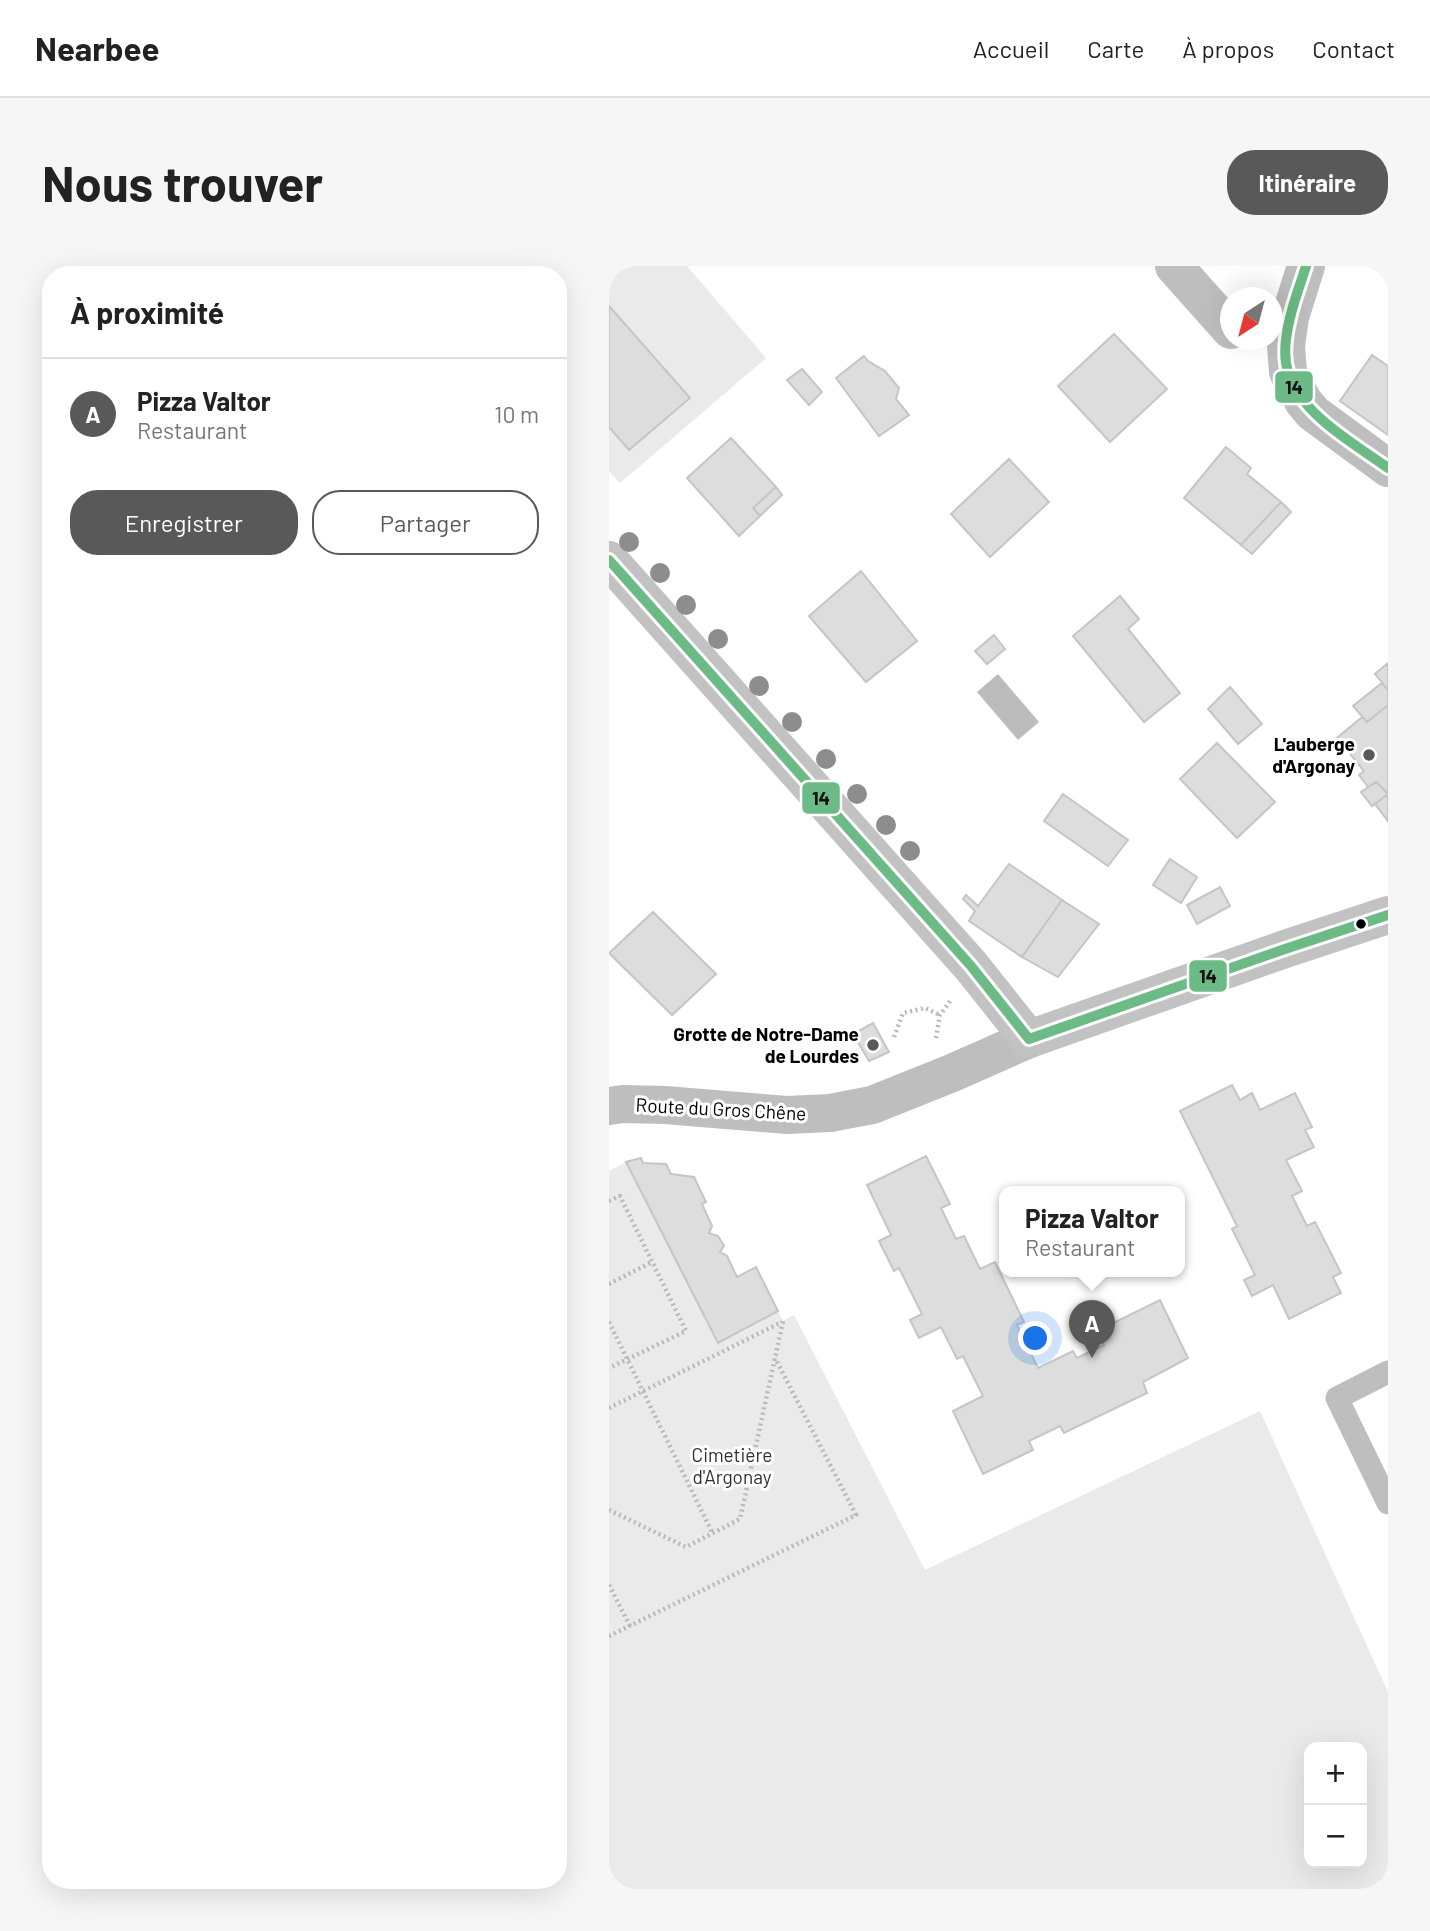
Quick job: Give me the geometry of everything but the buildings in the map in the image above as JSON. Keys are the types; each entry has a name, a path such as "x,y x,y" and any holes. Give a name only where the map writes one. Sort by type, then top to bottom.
{"street":[{"path":"1174,266 1220,319"},
{"path":"1283,326 1290,317 1306,266"},
{"path":"1274,350 1303,401 1313,413 1388,467"},
{"path":"609,560 977,972 1029,1039 1388,915"},
{"name":"Route du Gros Chêne","path":"609,1106 665,1105 787,1115 830,1113 872,1105 1029,1039"}],"lane":[{"path":"1388,1372 1337,1398 1388,1503"}],"path":[{"path":"952,1073 936,1036 940,1015 954,995 977,972"},
{"path":"894,1037 903,1013 925,1008 940,1015"},
{"path":"609,1201 620,1196 686,1331 609,1368"},
{"path":"609,1284 652,1262"},
{"path":"609,1408 783,1321 740,1519 685,1547 609,1510"},
{"path":"609,1322 712,1532"},
{"path":"609,1636 856,1515 775,1358"},
{"path":"609,1585 630,1626"}],"green space":[{"path":"609,266 687,266 766,358 620,483 609,471"},
{"name":"Cimetière d'Argonay","path":"626,1162 718,1343 778,1311 783,1321 794,1315 925,1570 1260,1411 1388,1692 1388,1889 609,1889 609,1171"}],"shaded area":[{"path":"998,674 1039,722 1018,740 977,692"}],"transit line":[{"name":"14","path":"1306,266 1287,331 1286,366 1294,387 1316,415 1388,468"},
{"name":"14","path":"609,560 971,966 1029,1039"},
{"name":"14","path":"1029,1039 1388,915"}],"place":[{"name":"L'auberge d'Argonay","path":"1369,755"},
{"name":"Grotte de Notre-Dame de Lourdes","path":"873,1045"},
{"name":"Pizza Valtor","path":"1092,1358"}]}
